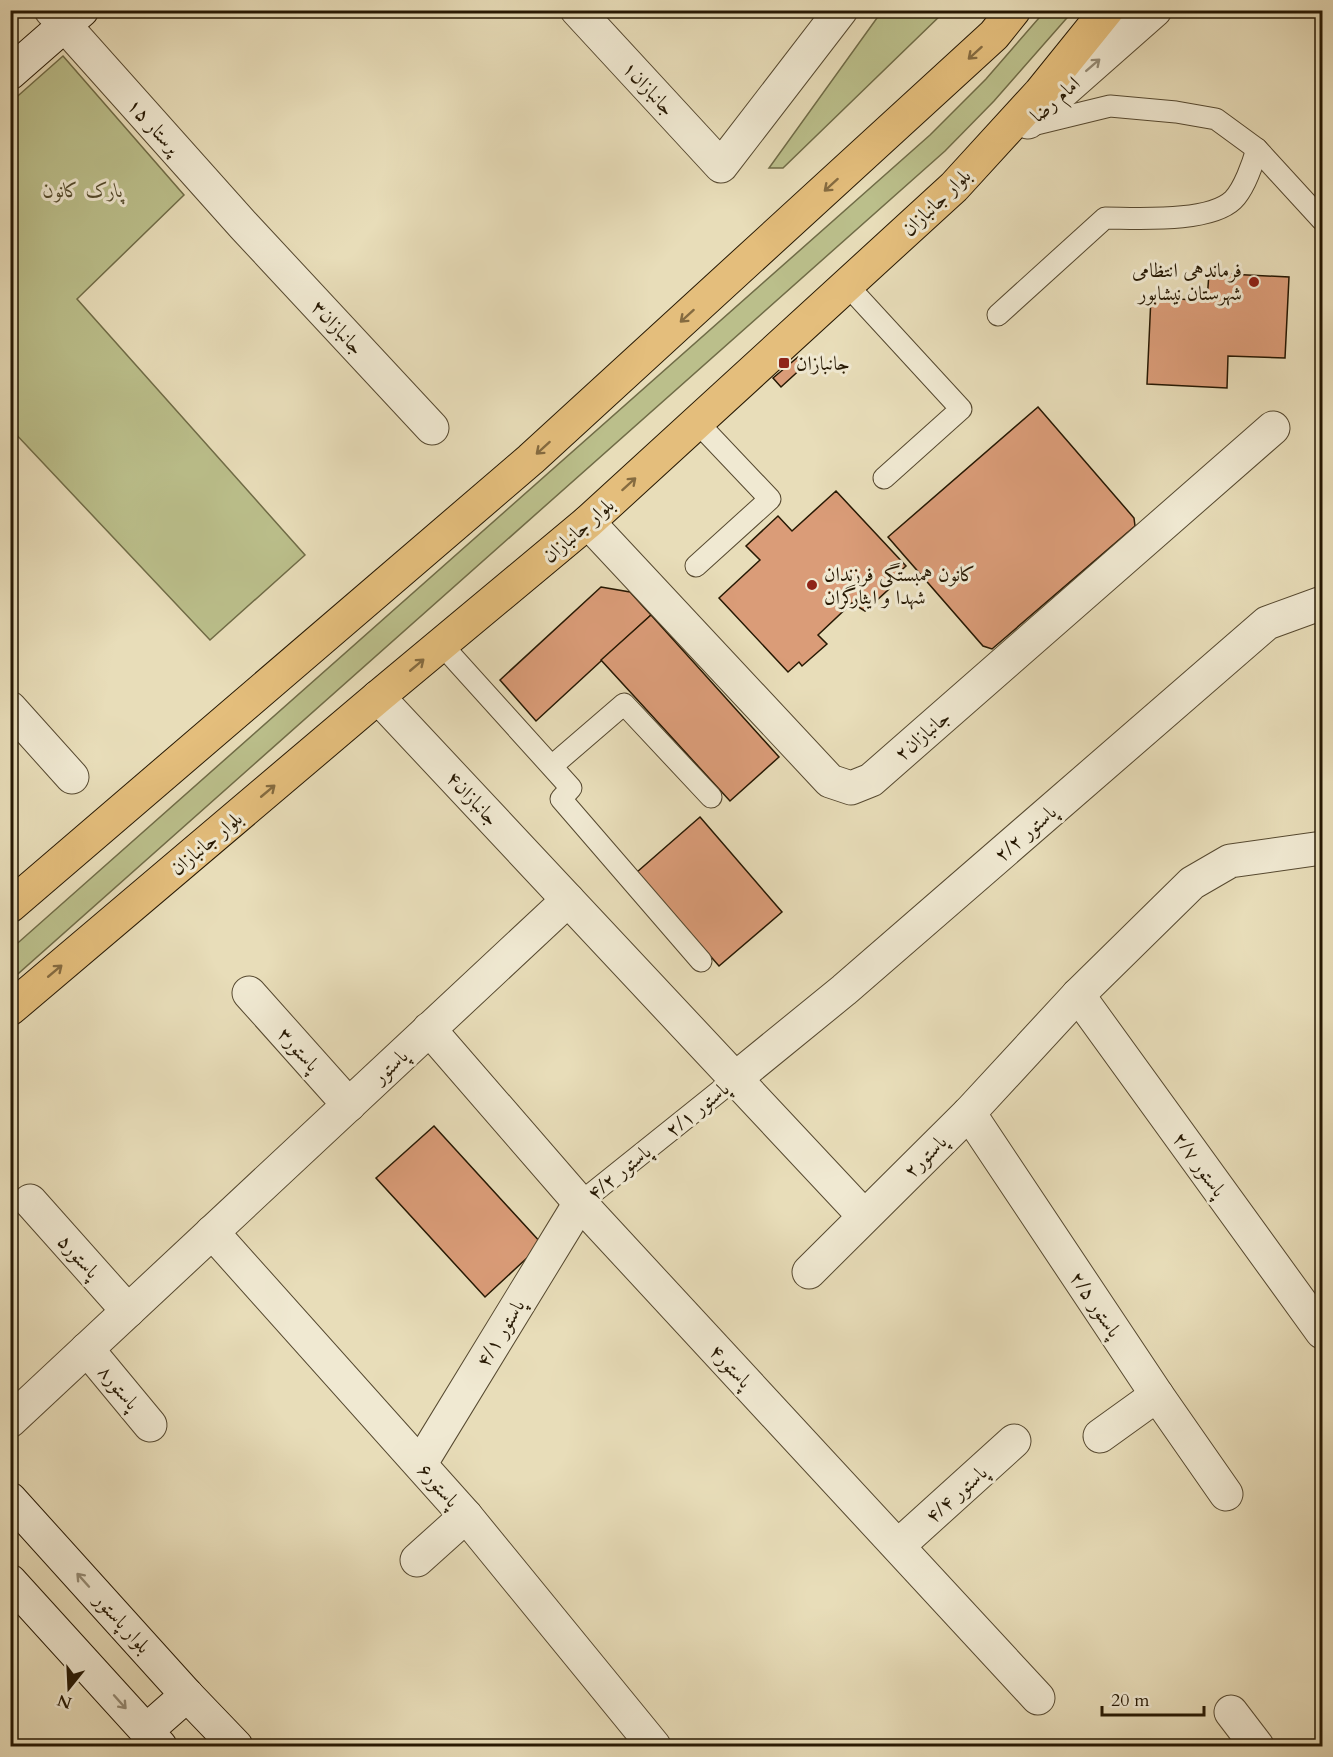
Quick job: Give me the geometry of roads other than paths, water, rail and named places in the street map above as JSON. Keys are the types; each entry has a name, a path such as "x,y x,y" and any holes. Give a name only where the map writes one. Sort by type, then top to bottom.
{"main road":[{"path":"10,906 531,459 994,35 1014,10"},
{"name":"بلوار جانبازان","path":"10,1009 588,522 954,187 1040,93 1107,10"}],"street":[{"name":"جانبازان۱","path":"577,10 721,166 841,10"},
{"name":"امام رضا","path":"954,187 1155,10"},
{"path":"10,74 66,16"},
{"name":"پرستار ۱۵","path":"66,16 244,226"},
{"name":"جانبازان۳","path":"244,226 432,428"},
{"name":"جانبازان۲","path":"588,522 830,781 851,788 871,780 1274,428"},
{"name":"پاستور ۲/۲","path":"736,1078 844,990 1267,623 1323,603"},
{"name":"جانبازان۴","path":"378,697 568,900"},
{"path":"10,708 72,777"},
{"name":"پاستور۲","path":"809,1272 969,1113 1078,995 1192,883 1230,861 1323,848"},
{"path":"568,900 864,1216"},
{"name":"پاستور","path":"10,1421 568,900"},
{"name":"پاستور۳","path":"249,993 349,1105"},
{"name":"پاستور ۲/۷","path":"1078,995 1323,1332"},
{"name":"پاستور۴","path":"429,1029 580,1203 1038,1698"},
{"name":"پاستور ۲/۵","path":"969,1113 1157,1395 1226,1494"},
{"name":"پاستور۵","path":"30,1201 128,1311"},
{"name":"پاستور ۴/۱","path":"421,1463 580,1203"},
{"name":"پاستور۶","path":"212,1232 421,1463 654,1746"},
{"name":"پاستور۸","path":"87,1349 150,1425"},
{"path":"1100,1436 1157,1395"},
{"name":"پاستور ۴/۴","path":"898,1546 1014,1441"},
{"name":"بلوار پاستور","path":"10,1499 236,1746"},
{"path":"417,1560 466,1516"},
{"path":"10,1581 153,1739 187,1695"},
{"path":"1231,1712 1257,1746"}],"lane":[{"path":"1022,128 1110,106 1176,112 1216,119 1257,149 1323,220"},
{"path":"998,315 1105,218 1175,217 1210,213 1233,200 1250,170 1257,149"},
{"path":"848,285 961,409 884,478"},
{"path":"696,566 770,499 697,422"},
{"path":"441,644 572,788 561,799 702,961"},
{"path":"552,766 624,704 711,797"},
{"name":"پاستور ۲/۱","path":"658,1140 736,1078"},
{"name":"پاستور ۴/۲","path":"580,1203 658,1140"}],"place":[{"name":"فرماندهی انتظامی شهرستان نیشابور","path":"1254,282"},
{"name":"جانبازان","path":"784,363"},
{"name":"کانون همبستگی فرزندان شهدا و ایثارگران","path":"812,585"}],"park label":[{"name":"پارک کانون","path":"83,190"}]}
